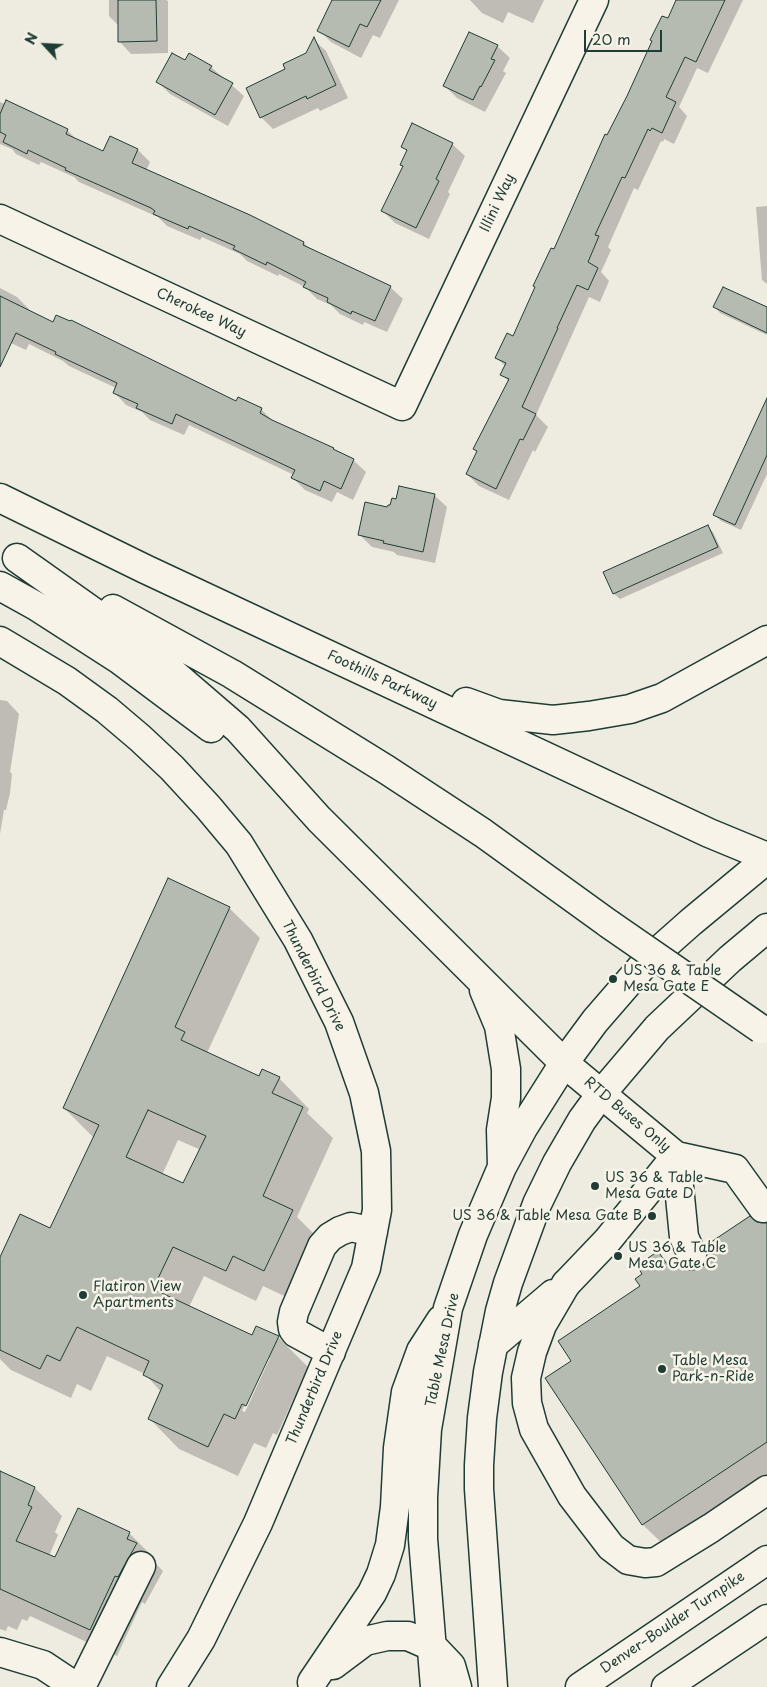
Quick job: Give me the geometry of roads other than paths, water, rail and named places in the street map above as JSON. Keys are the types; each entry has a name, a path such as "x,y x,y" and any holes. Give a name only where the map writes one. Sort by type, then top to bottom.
{"main road":[{"name":"Illini Way","path":"402,406 594,0"},
{"name":"Cherokee Way","path":"0,219 402,406"},
{"name":"Foothills Parkway","path":"0,498 145,569 709,832 761,863"},
{"path":"8,554 144,648 176,675 238,730 319,819"},
{"path":"8,554 161,634 310,721 483,833 609,924 764,1031"},
{"path":"0,586 36,606 120,660 203,722 319,819"},
{"path":"350,664 413,676 478,707 499,714 553,720 630,710 662,698 767,640"},
{"name":"Thunderbird Drive","path":"0,641 67,681 107,710 140,738 172,768 239,844 298,940 339,1022 364,1094 376,1151 377,1210 366,1268 258,1523 201,1639 171,1687"},
{"name":"RTD Buses Only","path":"319,819 564,1063 676,1156 607,1241 566,1284"},
{"name":"Table Mesa Drive","path":"435,1687 426,1575 423,1496 427,1429 448,1308 473,1235 502,1167 523,1128 564,1063 610,1003 647,961 761,863"},
{"path":"492,1678 480,1498 480,1464 482,1418 493,1345 508,1283 537,1204 556,1163 582,1120 601,1094 657,1028 730,959 767,928"},
{"path":"478,978 499,1026 506,1069 506,1098 500,1130 502,1167"},
{"path":"692,1255 684,1237 676,1156 735,1169 763,1208"},
{"path":"330,1352 296,1333 292,1322 294,1312 322,1246 330,1237 351,1227 373,1232"},
{"path":"493,1345 566,1284"},
{"path":"566,1284 542,1325 532,1352 526,1378 527,1403 534,1429 572,1496 611,1548 628,1560 645,1563 656,1562 767,1490"},
{"path":"310,1685 372,1593 381,1574 390,1546 396,1508 398,1448 406,1392 421,1351 448,1308"},
{"name":"Denver–Boulder Turnpike","path":"580,1687 767,1560"},
{"path":"81,1687 141,1566"},
{"path":"666,1687 767,1619"},
{"path":"310,1685 365,1641 387,1636 408,1636 433,1647 450,1666 457,1687"},
{"path":"0,1652 43,1665 76,1687"}],"place":[{"name":"US 36 & Table Mesa Gate E","path":"613,979"},
{"name":"US 36 & Table Mesa Gate D","path":"595,1186"},
{"name":"US 36 & Table Mesa Gate B","path":"652,1216"},
{"name":"US 36 & Table Mesa Gate C","path":"618,1256"},
{"name":"Flatiron View Apartments","path":"83,1295"},
{"name":"Table Mesa Park-n-Ride","path":"662,1369"}]}
